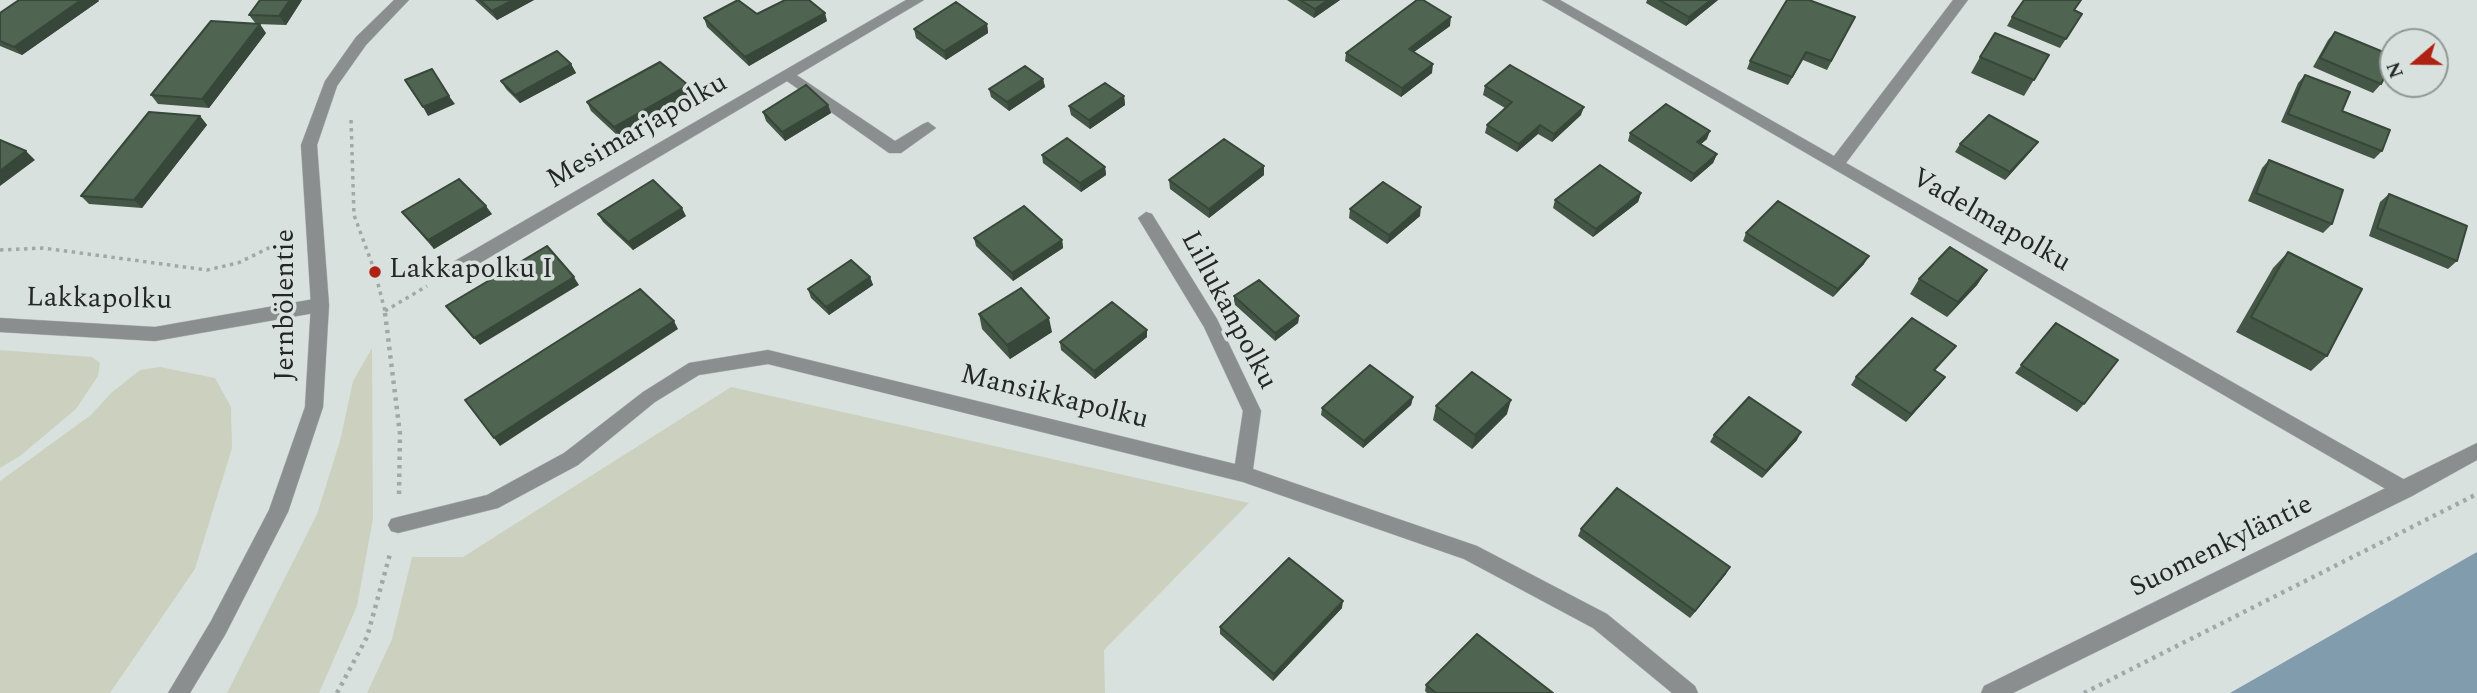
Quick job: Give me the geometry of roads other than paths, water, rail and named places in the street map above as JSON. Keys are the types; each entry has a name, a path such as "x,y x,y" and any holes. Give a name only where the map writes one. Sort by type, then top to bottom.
{"street":[{"name":"Jernbölentie","path":"178,693 218,628 278,512 314,407 320,305 309,145 330,85 361,41 402,0"},
{"name":"Mesimarjapolku","path":"452,271 917,0"},
{"name":"Vadelmapolku","path":"1549,0 2405,490"},
{"path":"1836,164 1961,0"},
{"path":"789,75 895,149 928,128"},
{"name":"Lillukanpolku","path":"1146,218 1211,324 1252,411 1243,474"},
{"name":"Lakkapolku","path":"0,325 155,334 320,305"},
{"name":"Mansikkapolku","path":"398,525 491,502 571,459 649,397 695,368 768,357 1243,474 1470,552 1600,621 1688,693"},
{"name":"Suomenkyläntie","path":"1991,693 2405,490 2477,451"}],"water":[{"path":"2477,552 2477,693 2230,693"}],"place":[{"name":"Lakkapolku I","path":"375,272"}]}
